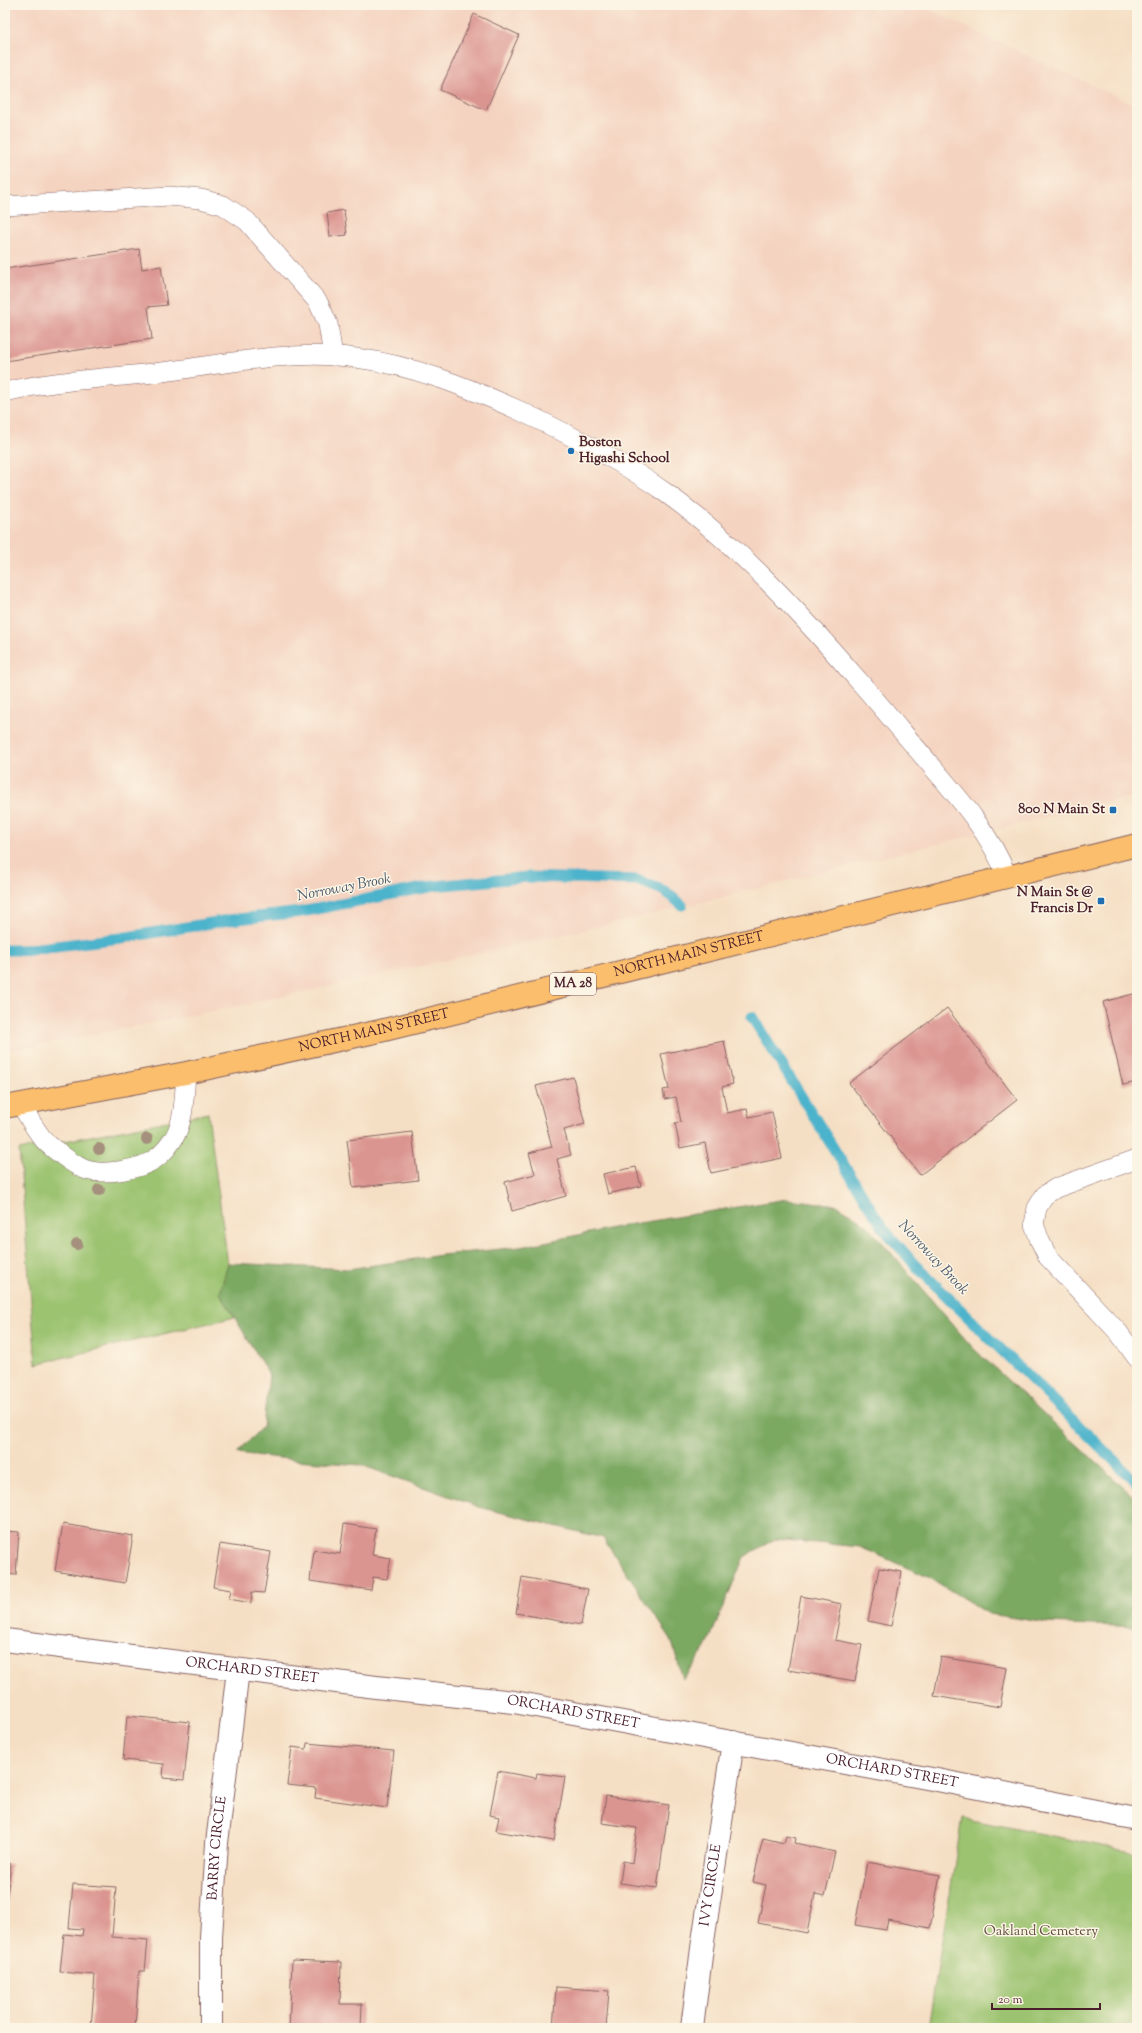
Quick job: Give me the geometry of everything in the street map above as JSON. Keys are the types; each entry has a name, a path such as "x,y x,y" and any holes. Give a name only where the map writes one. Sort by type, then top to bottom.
{"main road":[{"name":"NORTH MAIN STREET","path":"13,1106 186,1073 380,1031 1008,878 1137,845"}],"street":[{"name":"ORCHARD STREET","path":"5,1640 238,1670 514,1702 1137,1819"},
{"name":"BARRY CIRCLE","path":"211,2028 212,1937 217,1843 238,1670"},
{"name":"IVY CIRCLE","path":"692,2028 702,1948 733,1742"}],"lane":[{"path":"5,206 168,196 201,199 223,205 240,215 252,227 318,302 328,324 333,356"},
{"path":"5,392 18,389 275,358 333,356 377,362 420,373 498,401 546,423 602,453 642,477 685,507 729,545 826,642 972,813 988,838 1008,878"},
{"path":"13,1106 47,1144 85,1169 96,1172 129,1169 144,1165 156,1159 172,1141 182,1113 186,1073"},
{"path":"1137,1159 1056,1188 1045,1195 1037,1208 1034,1224 1040,1242 1048,1257 1118,1333 1137,1358"}],"shaded area":[{"name":"Boston Higashi School","path":"5,5 919,5 1137,106 1137,795 629,920 243,1005 5,1052"}],"green space":[{"path":"208,1113 235,1317 36,1364 19,1150"},
{"path":"787,1199 837,1205 867,1225 973,1348 1137,1500 1137,1627 1047,1623 989,1614 930,1578 860,1547 775,1539 744,1557 706,1648 683,1679 671,1639 603,1538 479,1507 361,1465 296,1460 237,1453 263,1426 269,1375 220,1293 228,1263 348,1269 442,1255 520,1247 627,1225"},
{"name":"Oakland Cemetery","path":"962,1818 1137,1853 1137,2028 928,2028"}],"building":[{"path":"474,14 519,35 486,110 440,90"},
{"path":"344,210 347,235 330,237 327,213"},
{"path":"139,249 142,269 161,266 167,305 148,307 152,339 5,361 5,269"},
{"path":"1137,993 1137,1082 1123,1085 1103,1002"},
{"path":"947,1008 1017,1100 920,1175 849,1083"},
{"path":"724,1041 733,1084 722,1087 727,1113 747,1109 749,1117 772,1112 782,1158 711,1173 705,1143 680,1148 675,1123 681,1122 676,1097 665,1099 663,1090 669,1089 661,1054"},
{"path":"573,1077 585,1124 564,1130 571,1155 557,1159 566,1196 512,1211 505,1182 535,1174 529,1153 552,1147 536,1086"},
{"path":"412,1132 418,1180 353,1188 347,1140"},
{"path":"636,1167 641,1186 608,1194 603,1174"},
{"path":"63,1524 133,1536 125,1583 55,1571"},
{"path":"344,1524 376,1529 372,1555 391,1558 387,1579 373,1577 371,1590 310,1581 314,1550 340,1554"},
{"path":"5,1531 19,1532 16,1575 5,1574"},
{"path":"220,1544 271,1552 264,1593 252,1592 251,1603 229,1599 231,1590 213,1587"},
{"path":"879,1568 902,1572 891,1626 868,1621"},
{"path":"522,1577 588,1589 581,1625 516,1613"},
{"path":"801,1596 842,1604 835,1640 862,1645 855,1681 788,1670"},
{"path":"941,1657 1007,1668 1000,1707 934,1696"},
{"path":"127,1716 190,1722 184,1780 163,1778 164,1764 123,1760"},
{"path":"307,1743 394,1751 387,1808 315,1798 316,1788 287,1785 292,1747 306,1749"},
{"path":"498,1771 536,1778 537,1773 565,1777 554,1841 496,1831 499,1817 490,1815"},
{"path":"606,1796 669,1805 657,1888 620,1883 623,1861 632,1863 637,1828 602,1823"},
{"path":"786,1836 796,1838 795,1843 835,1852 825,1896 815,1894 807,1933 758,1923 766,1885 753,1882 763,1838 784,1843"},
{"path":"867,1862 940,1875 930,1928 888,1920 886,1930 855,1925"},
{"path":"5,1863 11,1864 6,1903 5,1903"},
{"path":"73,1884 116,1887 112,1937 148,1940 145,1971 139,1971 135,2028 91,2028 95,1975 60,1972 64,1934 82,1936 83,1929 69,1928"},
{"path":"292,1960 341,1962 340,2004 362,2004 361,2028 289,2028"},
{"path":"556,1987 609,1991 606,2028 553,2028"}],"waterway":[{"name":"Norroway Brook","path":"5,950 23,950 121,938 229,920 301,912 434,886 528,877 637,880 665,891 682,905"},
{"name":"Norroway Brook","path":"752,1017 883,1228 916,1266 1137,1483"}],"place":[{"name":"Boston Higashi School","path":"571,451"},
{"name":"800 N Main St","path":"1113,810"},
{"name":"N Main St @ Francis Dr","path":"1101,901"}]}
